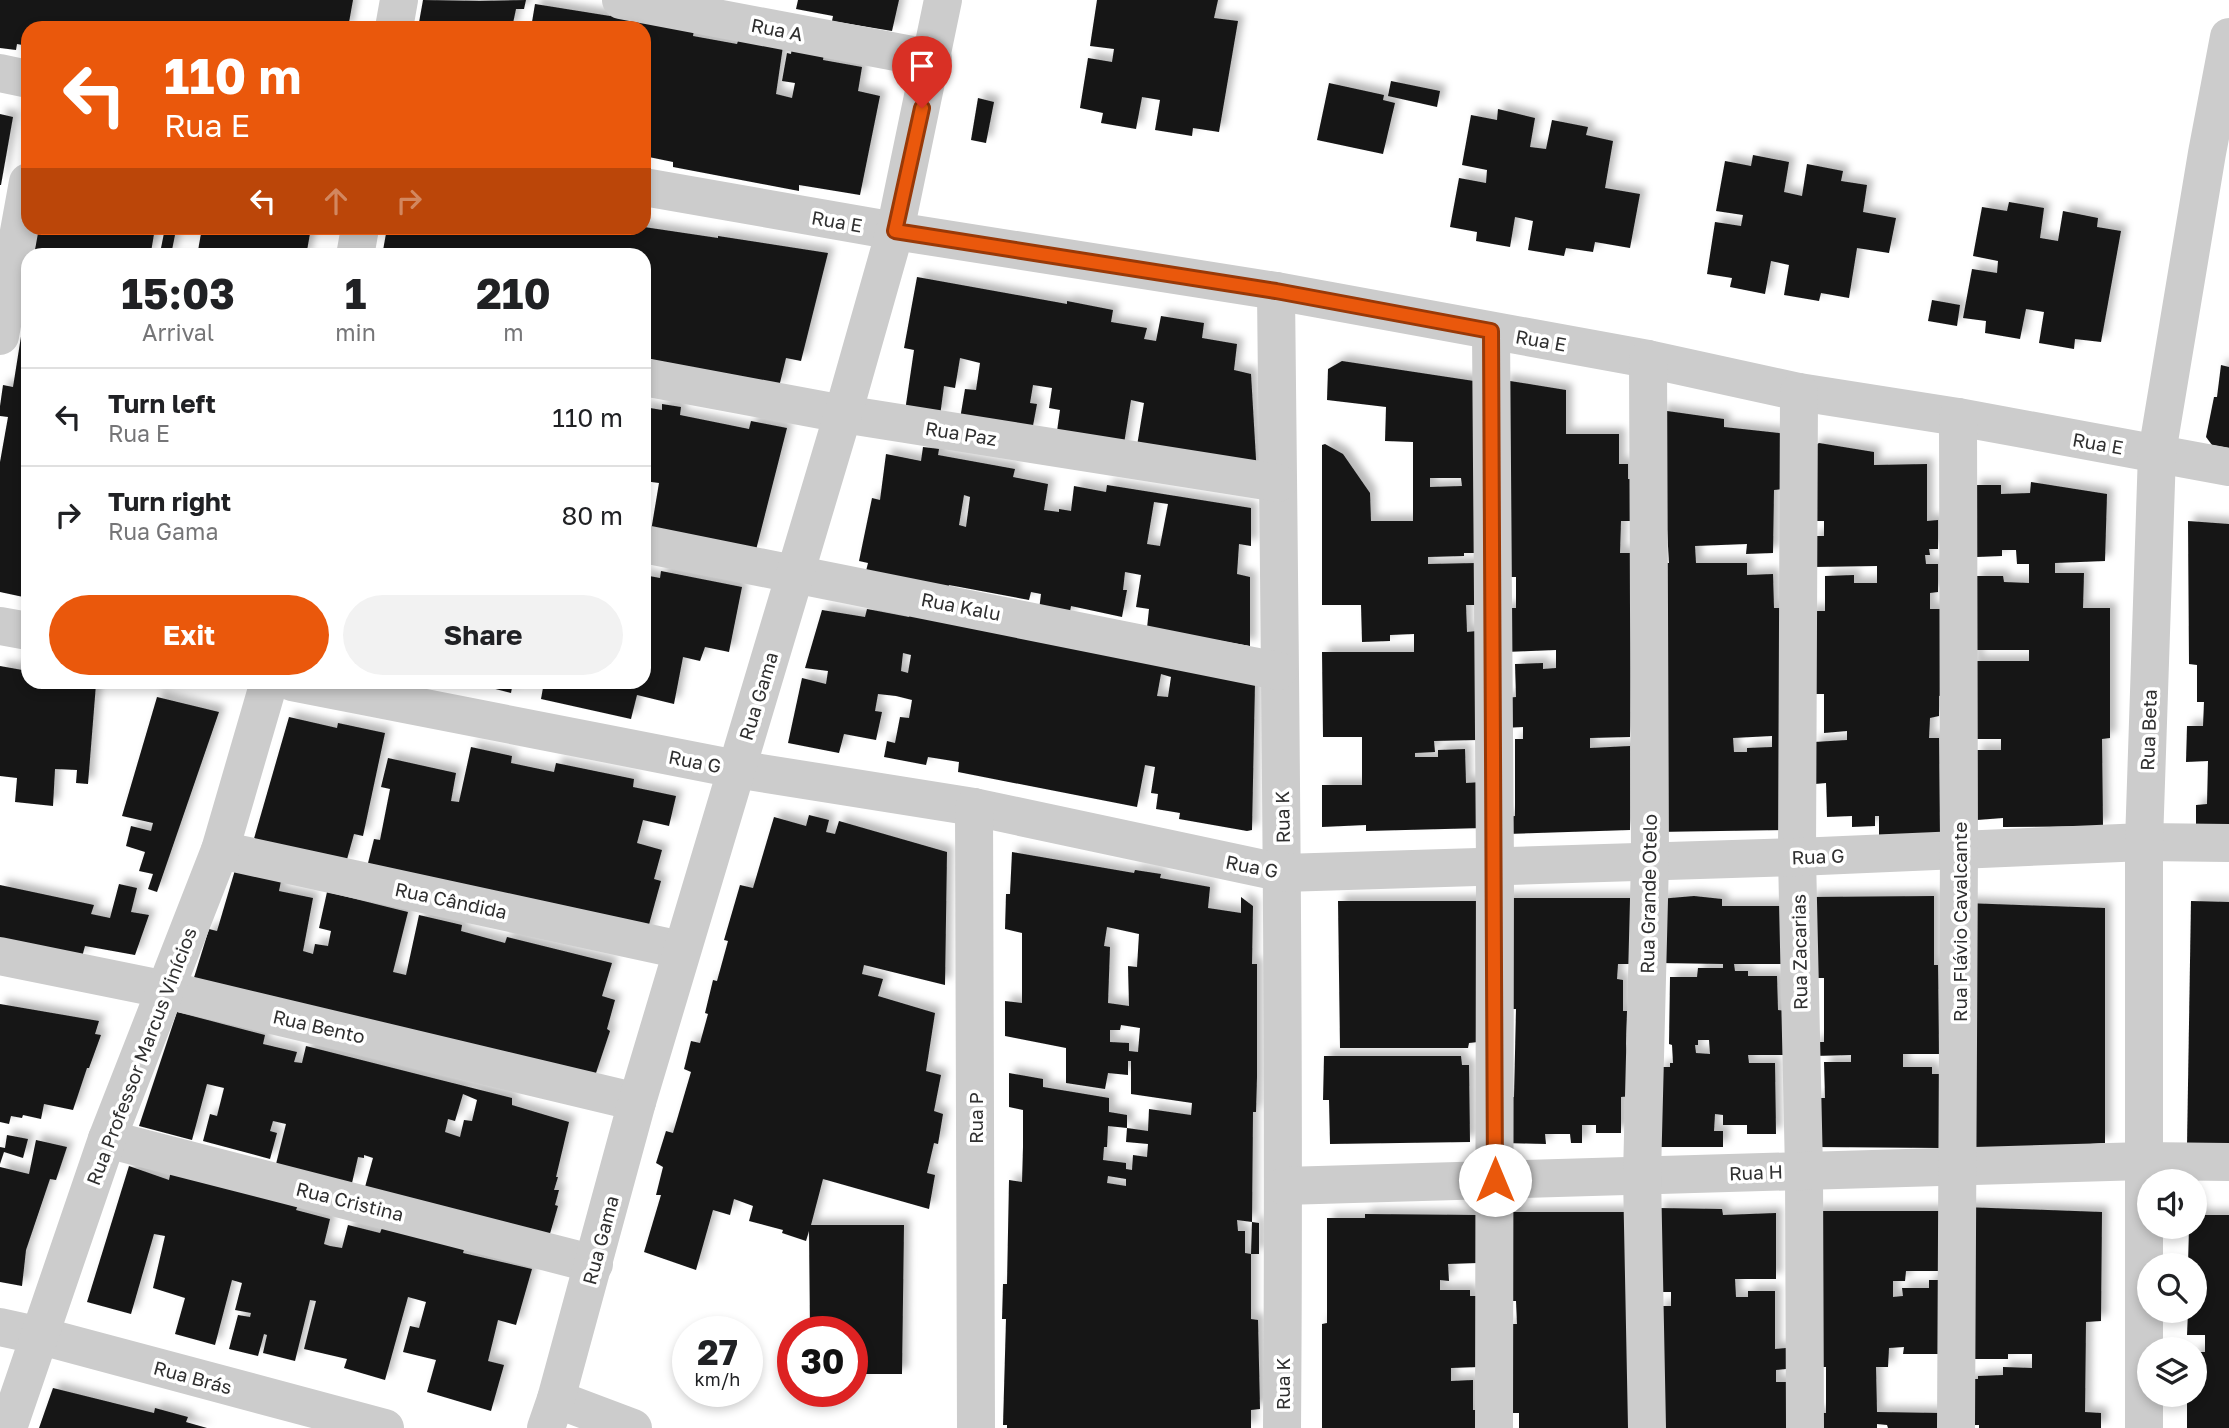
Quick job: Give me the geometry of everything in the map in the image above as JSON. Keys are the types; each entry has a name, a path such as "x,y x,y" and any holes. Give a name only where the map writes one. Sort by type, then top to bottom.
{"street":[{"path":"395,21 399,0"},
{"name":"Rua A","path":"621,0 933,59"},
{"name":"Rua Gama","path":"551,1414 681,950 843,414 895,231 933,59 943,0"},
{"name":"Rua Beta","path":"2144,1428 2144,842 2157,453 2206,152 2229,37"},
{"path":"0,73 21,78"},
{"name":"Rua E","path":"651,188 895,231 1276,291 1648,359 1799,393 1958,417 2229,467"},
{"path":"0,337 21,221"},
{"name":"Rua K","path":"1276,291 1278,671 1283,873 1282,1428"},
{"path":"1491,331 1495,866 1494,1428"},
{"name":"Rua Grande Otelo","path":"1647,1428 1642,1175 1650,860 1648,359"},
{"name":"Rua Paz","path":"651,378 843,414 1278,483"},
{"name":"Rua Zacarias","path":"1799,393 1797,857 1804,1170 1805,1428"},
{"name":"Rua Flávio Cavalcante","path":"1956,1428 1958,417"},
{"name":"Rua Kalu","path":"651,545 795,572 1278,671"},
{"path":"0,626 21,630"},
{"name":"Rua Professor Marcus Vinícios","path":"8,1428 107,1139 220,850 267,689"},
{"name":"Rua G","path":"328,689 736,769 974,807 1283,873 1797,857 2144,842 2229,843"},
{"name":"Rua P","path":"974,807 976,1428"},
{"name":"Rua Cândida","path":"220,850 681,950"},
{"name":"Rua Bento","path":"0,956 167,990 637,1102"},
{"name":"Rua Cristina","path":"107,1139 594,1264"},
{"name":"Rua H","path":"1284,1186 2144,1161 2229,1162"},
{"name":"Rua Brás","path":"0,1327 385,1428"},
{"path":"551,1414 632,1428"}],"building":[{"path":"0,0 353,0 349,21 21,21 21,45 17,44 16,50 0,48"},
{"path":"423,0 526,0 524,9 516,9 513,21 419,21"},
{"path":"798,0 899,0 892,31 832,21 833,16 796,9"},
{"path":"1097,0 1218,0 1214,18 1238,21 1219,132 1193,128 1192,136 1155,130 1160,100 1142,97 1136,129 1101,123 1103,113 1080,108 1088,58 1112,62 1114,49 1090,46"},
{"path":"535,4 610,16 611,10 695,25 693,36 737,44 739,38 783,46 776,94 792,98 795,83 782,81 787,53 791,54 792,47 824,53 823,60 862,67 858,91 880,96 860,195 799,185 799,191 673,167 673,162 651,157 651,21 532,21"},
{"path":"1391,81 1440,91 1437,107 1388,96"},
{"path":"1329,83 1384,95 1383,100 1395,103 1383,154 1317,140"},
{"path":"978,98 994,102 986,143 971,140"},
{"path":"1498,109 1535,118 1530,147 1546,149 1552,120 1588,127 1586,135 1613,141 1605,188 1640,194 1630,248 1595,242 1593,252 1566,248 1564,256 1528,250 1533,221 1515,217 1510,247 1476,241 1477,232 1450,227 1459,178 1486,183 1487,170 1462,165 1471,115 1497,120"},
{"path":"0,114 13,117 1,185 0,185"},
{"path":"1753,155 1789,162 1784,192 1802,196 1807,164 1843,171 1841,181 1867,185 1863,212 1896,218 1889,253 1857,248 1849,298 1821,293 1819,301 1784,295 1789,265 1771,261 1765,294 1730,287 1732,278 1707,274 1715,222 1741,226 1743,215 1716,211 1725,161 1751,166"},
{"path":"2009,202 2044,208 2040,238 2058,241 2063,211 2098,218 2097,227 2121,231 2101,342 2075,339 2074,349 2039,343 2044,312 2026,309 2020,339 1985,333 1986,321 1963,318 1972,269 1997,273 1998,261 1973,256 1982,207 2007,211"},
{"path":"651,228 828,253 801,361 786,358 779,387 651,369 651,248 383,248 386,235 651,235"},
{"path":"36,235 154,235 152,248 35,248"},
{"path":"164,235 175,235 172,248 161,248"},
{"path":"201,235 310,235 307,248 198,248"},
{"path":"917,277 1113,310 1111,322 1147,328 1144,339 1156,341 1161,316 1204,323 1202,338 1237,344 1234,370 1251,374 1257,476 1056,438 1060,410 1049,408 1052,388 1033,385 1030,403 1037,404 1032,431 905,411 914,350 904,348","holes":["960,358 980,363 976,390 965,389 960,419 940,416 944,386 955,388","1131,400 1144,403 1136,452 1123,450"]},
{"path":"21,299 21,324 17,323"},
{"path":"1932,300 1960,305 1957,326 1928,321"},
{"path":"21,337 21,596 0,592 0,462 8,417 0,416 0,406 3,385 13,387"},
{"path":"1342,361 1474,381 1476,553 1428,557 1428,564 1476,563 1476,605 1466,605 1467,632 1477,631 1477,740 1434,741 1435,752 1415,753 1415,757 1438,757 1438,750 1465,749 1466,783 1482,782 1484,828 1366,831 1366,825 1322,827 1322,785 1362,785 1362,737 1323,737 1322,652 1414,652 1414,634 1390,635 1390,641 1362,642 1361,605 1322,605 1322,445 1325,444 1343,454 1370,493 1371,521 1413,521 1413,442 1385,441 1386,407 1327,400 1328,369","holes":["1430,478 1461,478 1462,486 1430,487"]},
{"path":"2221,365 2229,367 2229,448 2212,445 2206,437 2214,397 2217,397"},
{"path":"1504,380 1566,390 1566,434 1619,434 1619,464 1628,464 1628,479 1633,479 1632,521 1621,521 1620,553 1632,553 1630,737 1590,738 1590,748 1630,746 1630,830 1505,834 1505,817 1515,816 1515,739 1523,739 1523,727 1504,728 1504,698 1516,697 1515,664 1543,663 1543,669 1556,668 1556,650 1504,652 1503,608 1516,608 1516,577 1503,577"},
{"path":"662,404 681,407 680,415 749,429 751,421 787,428 756,550 651,537 659,483 651,482 651,408 662,410"},
{"path":"1660,410 1724,419 1724,427 1788,434 1783,489 1774,490 1773,553 1746,554 1747,544 1695,546 1696,563 1747,563 1747,575 1773,574 1774,608 1787,608 1789,830 1654,832 1666,563 1669,563","holes":["1772,736 1772,747 1747,748 1747,752 1734,752 1733,738"]},
{"path":"1819,443 1874,452 1874,465 1927,464 1927,521 1938,520 1938,549 1929,549 1930,555 1925,555 1926,564 1938,564 1938,592 1930,593 1930,609 1943,609 1944,695 1939,696 1939,716 1930,718 1929,738 1939,738 1940,834 1879,835 1879,816 1875,816 1875,826 1852,827 1852,816 1827,817 1826,783 1815,784 1814,742 1847,740 1847,731 1824,733 1824,694 1810,694 1808,611 1825,611 1825,576 1854,575 1854,583 1877,583 1877,566 1814,567 1813,536 1824,536 1824,521 1813,521 1813,447"},
{"path":"923,447 939,449 938,455 1015,469 1013,477 1048,484 1044,510 1071,511 1074,486 1106,492 1107,485 1251,508 1251,546 1239,544 1237,574 1250,577 1250,646 1147,628 1149,609 1136,607 1141,575 1125,572 1123,590 1127,590 1122,617 1071,606 1069,617 1039,610 1041,594 1031,592 1029,600 949,585 947,594 866,571 868,563 859,561 872,498 880,500 886,454 921,461","holes":["964,495 970,497 966,527 959,525","1154,502 1168,504 1160,546 1147,544"]},
{"path":"2031,482 2107,494 2105,561 2055,563 2055,573 2084,573 2083,608 2110,608 2110,738 2102,739 2103,826 2003,827 2003,818 1977,820 1976,750 2001,750 2001,739 1966,739 1975,576 2003,576 2004,582 2029,583 2029,564 2017,564 2016,550 2002,550 2002,556 1977,557 1974,485 2001,485 2001,494 2030,493","holes":["1977,650 2029,650 2029,661 1977,661"]},
{"path":"2188,521 2229,524 2229,824 2196,824 2196,805 2207,804 2208,761 2186,762 2187,726 2203,726 2204,702 2197,702 2197,665 2189,664"},
{"path":"661,571 742,587 729,652 705,647 700,661 683,657 674,704 637,695 631,719 541,699 543,689 651,689 651,576 660,578"},
{"path":"867,609 909,617 910,615 1255,683 1252,830 1179,819 1180,813 1156,809 1158,794 1151,793 1155,767 1145,765 1137,807 958,772 959,762 928,757 926,765 884,757 887,741 895,743 900,717 909,718 912,700 896,696 878,694 875,711 882,712 876,740 844,734 839,753 788,743 802,678 826,684 828,671 805,668 822,610 865,617","holes":["903,653 911,655 908,673 901,671","1161,674 1171,677 1168,697 1157,696"]},
{"path":"0,666 21,670 21,689 96,689 88,784 76,783 77,770 55,769 53,806 15,802 17,778 0,776"},
{"path":"495,689 512,689 511,693"},
{"path":"157,697 219,712 157,892 148,889 153,874 139,871 145,852 126,846 131,826 151,831 153,823 122,816"},
{"path":"289,717 337,728 338,723 385,733 363,836 354,834 346,863 253,842"},
{"path":"471,747 512,756 511,763 554,772 556,763 634,779 633,787 676,796 669,826 643,820 637,843 662,850 654,879 661,881 645,939 367,867 374,839 380,840 390,789 381,787 388,758 456,773 451,801 459,802"},
{"path":"809,815 829,820 826,832 835,834 839,821 947,852 945,985 864,965 862,974 883,979 878,996 935,1013 926,1071 941,1075 934,1111 943,1114 938,1144 934,1143 927,1173 935,1175 929,1209 823,1179 811,1225 904,1225 902,1374 868,1374 868,1316 810,1316 809,1231 806,1241 782,1233 783,1230 749,1221 753,1206 734,1199 730,1215 713,1210 696,1270 644,1252 661,1195 656,1195 663,1167 656,1163 666,1131 673,1133 691,1072 684,1069 691,1041 700,1043 713,980 717,981 728,941 724,940 740,885 753,888 774,817 806,826"},
{"path":"1012,852 1134,873 1135,870 1161,874 1160,878 1210,887 1208,908 1241,913 1241,897 1253,906 1252,964 1257,964 1257,1077 1256,1112 1253,1112 1252,1222 1237,1220 1238,1231 1245,1231 1245,1253 1251,1254 1251,1319 1258,1320 1260,1409 1251,1410 1251,1428 1007,1428 1007,1425 1003,1425 1006,1319 1002,1319 1003,1284 1007,1284 1009,1180 1022,1182 1023,1147 1023,1110 1009,1107 1009,1073 1043,1079 1043,1087 1109,1098 1109,1112 1127,1115 1127,1128 1148,1131 1149,1109 1191,1115 1192,1103 1131,1094 1131,1061 1128,1061 1128,1075 1108,1073 1105,1089 1066,1083 1066,1048 1005,1036 1005,1001 1022,1003 1022,933 1005,929 1006,894 1010,894","holes":["1107,927 1139,934 1137,967 1128,966 1129,1006 1108,1003 1110,947 1104,946","1121,1025 1140,1028 1138,1052 1129,1051 1129,1043 1110,1042 1110,1030 1120,1030","1108,1126 1127,1128 1126,1142 1148,1144 1147,1157 1133,1155 1132,1170 1126,1169 1126,1163 1103,1160","1108,1176 1126,1179 1126,1186 1107,1183"]},
{"path":"235,870 281,881 279,891 313,898 303,951 313,954 315,944 328,946 331,931 319,928 327,892 408,912 393,972 406,975 419,915 462,925 461,931 505,943 507,937 612,963 602,996 615,1000 607,1029 610,1031 594,1079 192,984 209,929 217,931"},
{"path":"119,884 137,888 131,912 149,915 135,955 85,946 82,957 0,940 0,885 94,905 91,914 110,918"},
{"path":"1694,896 1722,899 1722,906 1786,906 1786,964 1734,964 1735,971 1748,971 1748,976 1777,976 1778,1010 1786,1011 1790,1055 1748,1055 1749,1063 1775,1063 1776,1134 1747,1134 1747,1125 1723,1125 1723,1115 1715,1114 1714,1131 1723,1131 1723,1147 1651,1147 1659,1067 1670,1067 1670,1063 1673,1063 1672,1045 1669,1044 1670,977 1697,977 1698,968 1723,968 1723,964 1659,963 1659,899","holes":["1698,1040 1709,1040 1710,1054 1696,1053 1695,1045 1698,1045"]},
{"path":"1934,896 1934,965 1938,965 1939,1054 1903,1054 1903,1067 1932,1067 1932,1074 1940,1074 1941,1148 1816,1147 1816,1098 1825,1098 1824,1062 1851,1062 1851,1055 1814,1056 1814,1042 1824,1042 1824,978 1807,978 1810,897"},
{"path":"1502,898 1634,898 1633,964 1618,964 1617,979 1623,980 1623,1011 1627,1011 1626,1044 1632,1096 1621,1097 1621,1133 1596,1133 1596,1125 1582,1125 1582,1143 1571,1143 1570,1134 1545,1134 1546,1144 1504,1143 1504,1097 1514,1097 1516,1009 1504,1009"},
{"path":"1338,901 1478,901 1478,1042 1469,1043 1468,1048 1340,1048"},
{"path":"2191,901 2229,902 2229,1146 2187,1146"},
{"path":"1965,903 2105,908 2105,1143 1961,1153"},
{"path":"0,1004 99,1021 95,1034 101,1035 73,1110 44,1104 41,1119 23,1115 22,1118 11,1116 9,1124 0,1122"},
{"path":"177,1012 265,1035 263,1044 297,1052 294,1062 302,1063 306,1046 512,1098 512,1105 569,1122 554,1190 559,1190 555,1205 558,1206 549,1237 365,1187 373,1158 364,1155 364,1158 358,1157 352,1183 276,1164 286,1124 273,1121 270,1131 277,1133 270,1159 203,1141 210,1114 217,1116 224,1088 207,1084 192,1140 139,1126","holes":["463,1094 477,1100 472,1121 464,1120 460,1137 445,1132 448,1119 455,1121"]},
{"path":"1324,1056 1461,1056 1462,1065 1469,1065 1470,1142 1330,1144 1329,1100 1323,1100"},
{"path":"7,1135 28,1139 23,1158 4,1152 0,1164 0,1147 5,1148"},
{"path":"36,1140 67,1147 56,1180 50,1179 26,1250 22,1286 0,1282 0,1167 29,1174"},
{"path":"129,1166 169,1180 171,1170 298,1205 296,1210 330,1219 324,1244 330,1246 342,1248 348,1225 380,1233 382,1228 465,1246 463,1253 532,1269 516,1325 498,1320 488,1361 504,1365 491,1411 427,1392 436,1360 403,1352 410,1326 419,1328 426,1302 408,1297 385,1380 344,1368 347,1359 304,1349 316,1301 310,1300 295,1361 263,1353 267,1335 264,1334 258,1356 229,1349 238,1315 250,1317 251,1313 235,1310 242,1283 232,1280 215,1345 175,1334 185,1298 153,1288 165,1236 154,1234 131,1314 87,1302"},
{"path":"1963,1207 2102,1212 2101,1321 2086,1322 2085,1412 2101,1413 2101,1428 1979,1428 1979,1425 1966,1425 1965,1379 2003,1375 2003,1367 2032,1368 2032,1354 2008,1354 2008,1359 1965,1359"},
{"path":"1658,1208 1722,1209 1723,1215 1776,1213 1776,1279 1735,1279 1736,1297 1748,1297 1748,1291 1775,1291 1775,1349 1786,1348 1786,1369 1776,1370 1776,1382 1787,1382 1791,1428 1661,1428 1659,1306 1671,1306 1671,1292 1659,1292"},
{"path":"1813,1211 1941,1211 1941,1271 1906,1271 1905,1281 1893,1281 1893,1297 1903,1296 1902,1288 1929,1288 1929,1280 1941,1280 1942,1354 1903,1354 1904,1347 1889,1348 1888,1367 1876,1367 1877,1412 1941,1413 1947,1428 1888,1428 1887,1425 1877,1424 1877,1428 1814,1428 1814,1413 1826,1413 1826,1367 1813,1367"},
{"path":"1504,1212 1632,1212 1630,1428 1519,1428 1519,1413 1503,1413 1509,1324 1517,1324 1516,1301 1505,1301"},
{"path":"1365,1214 1477,1215 1478,1263 1448,1264 1449,1281 1440,1280 1440,1290 1470,1290 1470,1296 1478,1296 1479,1367 1451,1368 1451,1381 1473,1380 1473,1410 1479,1410 1479,1428 1322,1428 1322,1324 1327,1323 1327,1218 1365,1218"},
{"path":"2207,1215 2229,1215 2229,1428 2187,1428 2187,1407 2207,1407 2207,1337 2187,1335 2188,1323 2207,1323 2207,1253 2188,1253 2189,1239 2207,1239"},
{"path":"1252,1222 1259,1223 1259,1254 1251,1254"},
{"path":"53,1388 154,1413 155,1408 188,1417 186,1422 207,1428 39,1428"}],"route":[{"path":"922,108 895,231 1276,291 1491,331 1495,1180"}]}
